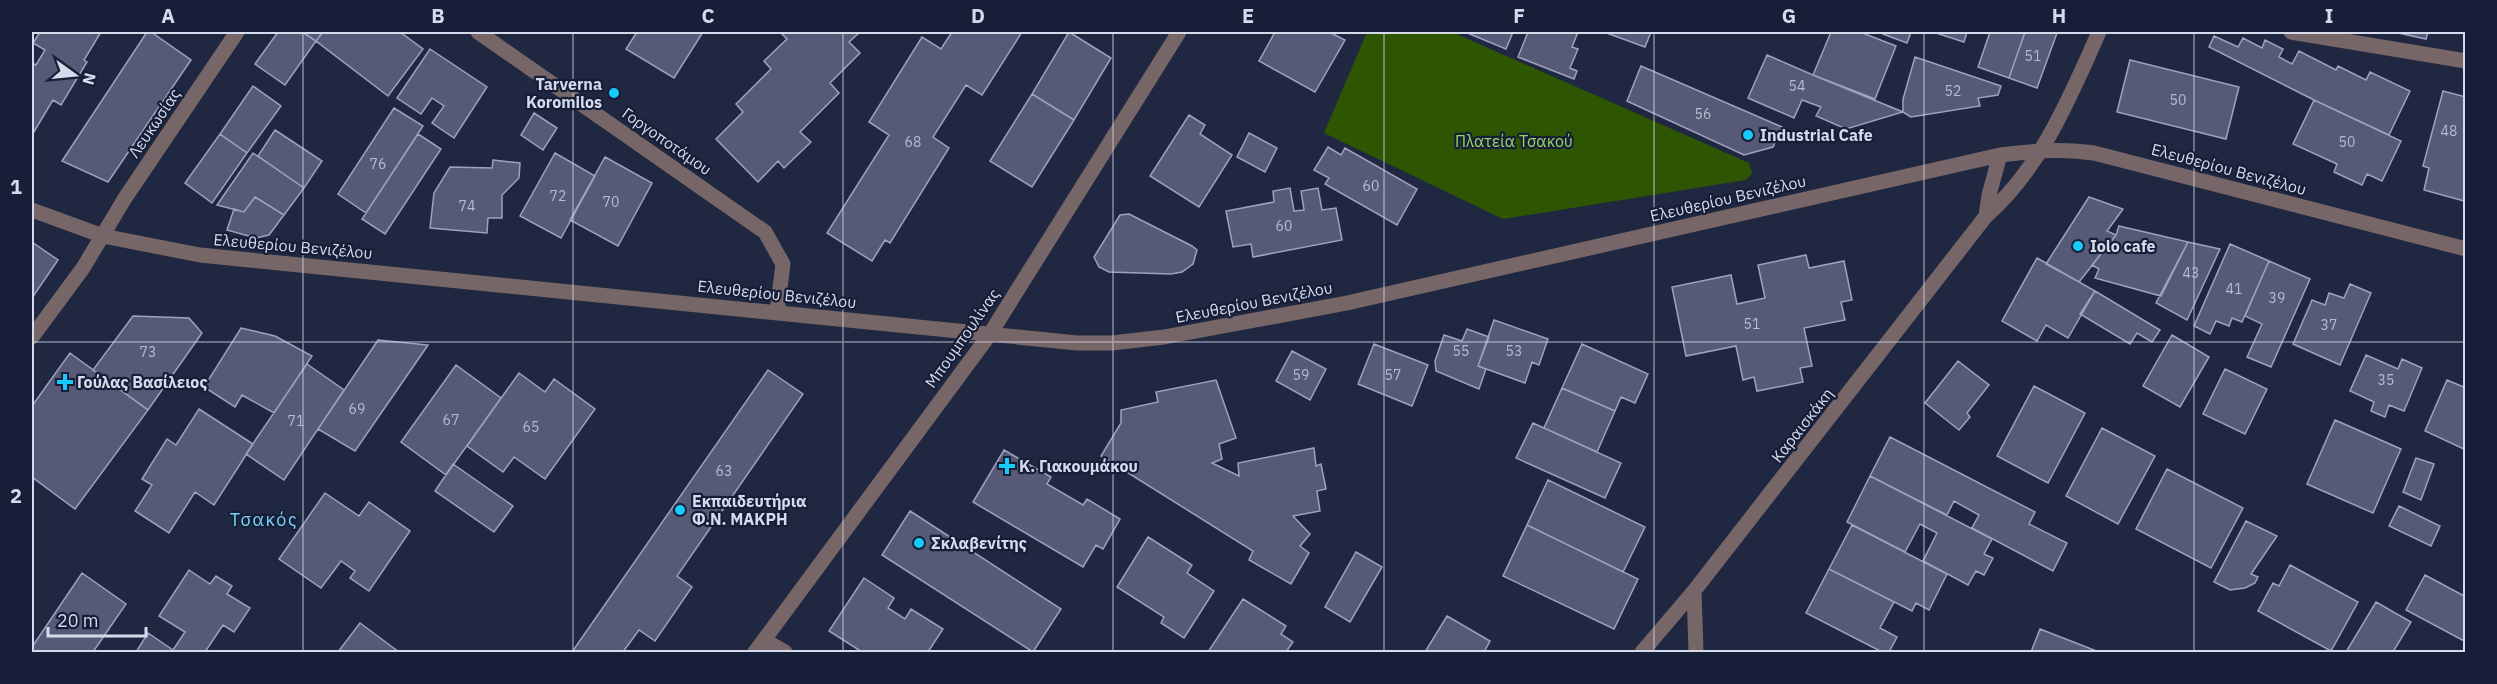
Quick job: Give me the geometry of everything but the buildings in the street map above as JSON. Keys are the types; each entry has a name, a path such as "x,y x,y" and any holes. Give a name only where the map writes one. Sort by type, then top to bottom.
{"street":[{"name":"Λευκωσίας","path":"32,337 83,268 125,198 237,32"},
{"name":"Γοργοποτάμου","path":"478,32 765,232 783,264 777,312"},
{"name":"Μπουμπουλίνας","path":"760,646 990,334 1179,32"},
{"name":"Καραισκάκη","path":"1642,652 1694,591 1986,216 2004,200 2060,118 2099,32"},
{"path":"2291,32 2466,61"},
{"name":"Ελευθερίου Βενιζέλου","path":"32,210 103,236 200,255 1077,343 1112,343 1164,337 1347,303 2000,155 2039,150 2070,149 2094,153 2466,249"},
{"name":"Καραισκάκη","path":"1986,216 2000,155"},
{"path":"1694,591 1696,652"},
{"path":"760,646 784,652"}],"green space":[{"name":"Πλατεία Τσακού","path":"1367,32 1452,32 1749,163 1752,173 1746,180 1503,219 1324,133"}],"place":[{"name":"Tarverna Koromilos","path":"614,93"},
{"name":"Industrial Cafe","path":"1748,135"},
{"name":"Iolo cafe","path":"2078,246"},
{"name":"Γούλας Βασίλειος","path":"65,382"},
{"name":"Κ. Γιακουμάκου","path":"1007,466"},
{"name":"Εκπαιδευτήρια Φ.Ν. ΜΑΚΡΗ","path":"680,510"},
{"name":"Σκλαβενίτης","path":"919,543"}],"district":[{"name":"Τσακός","path":"264,519"}]}
